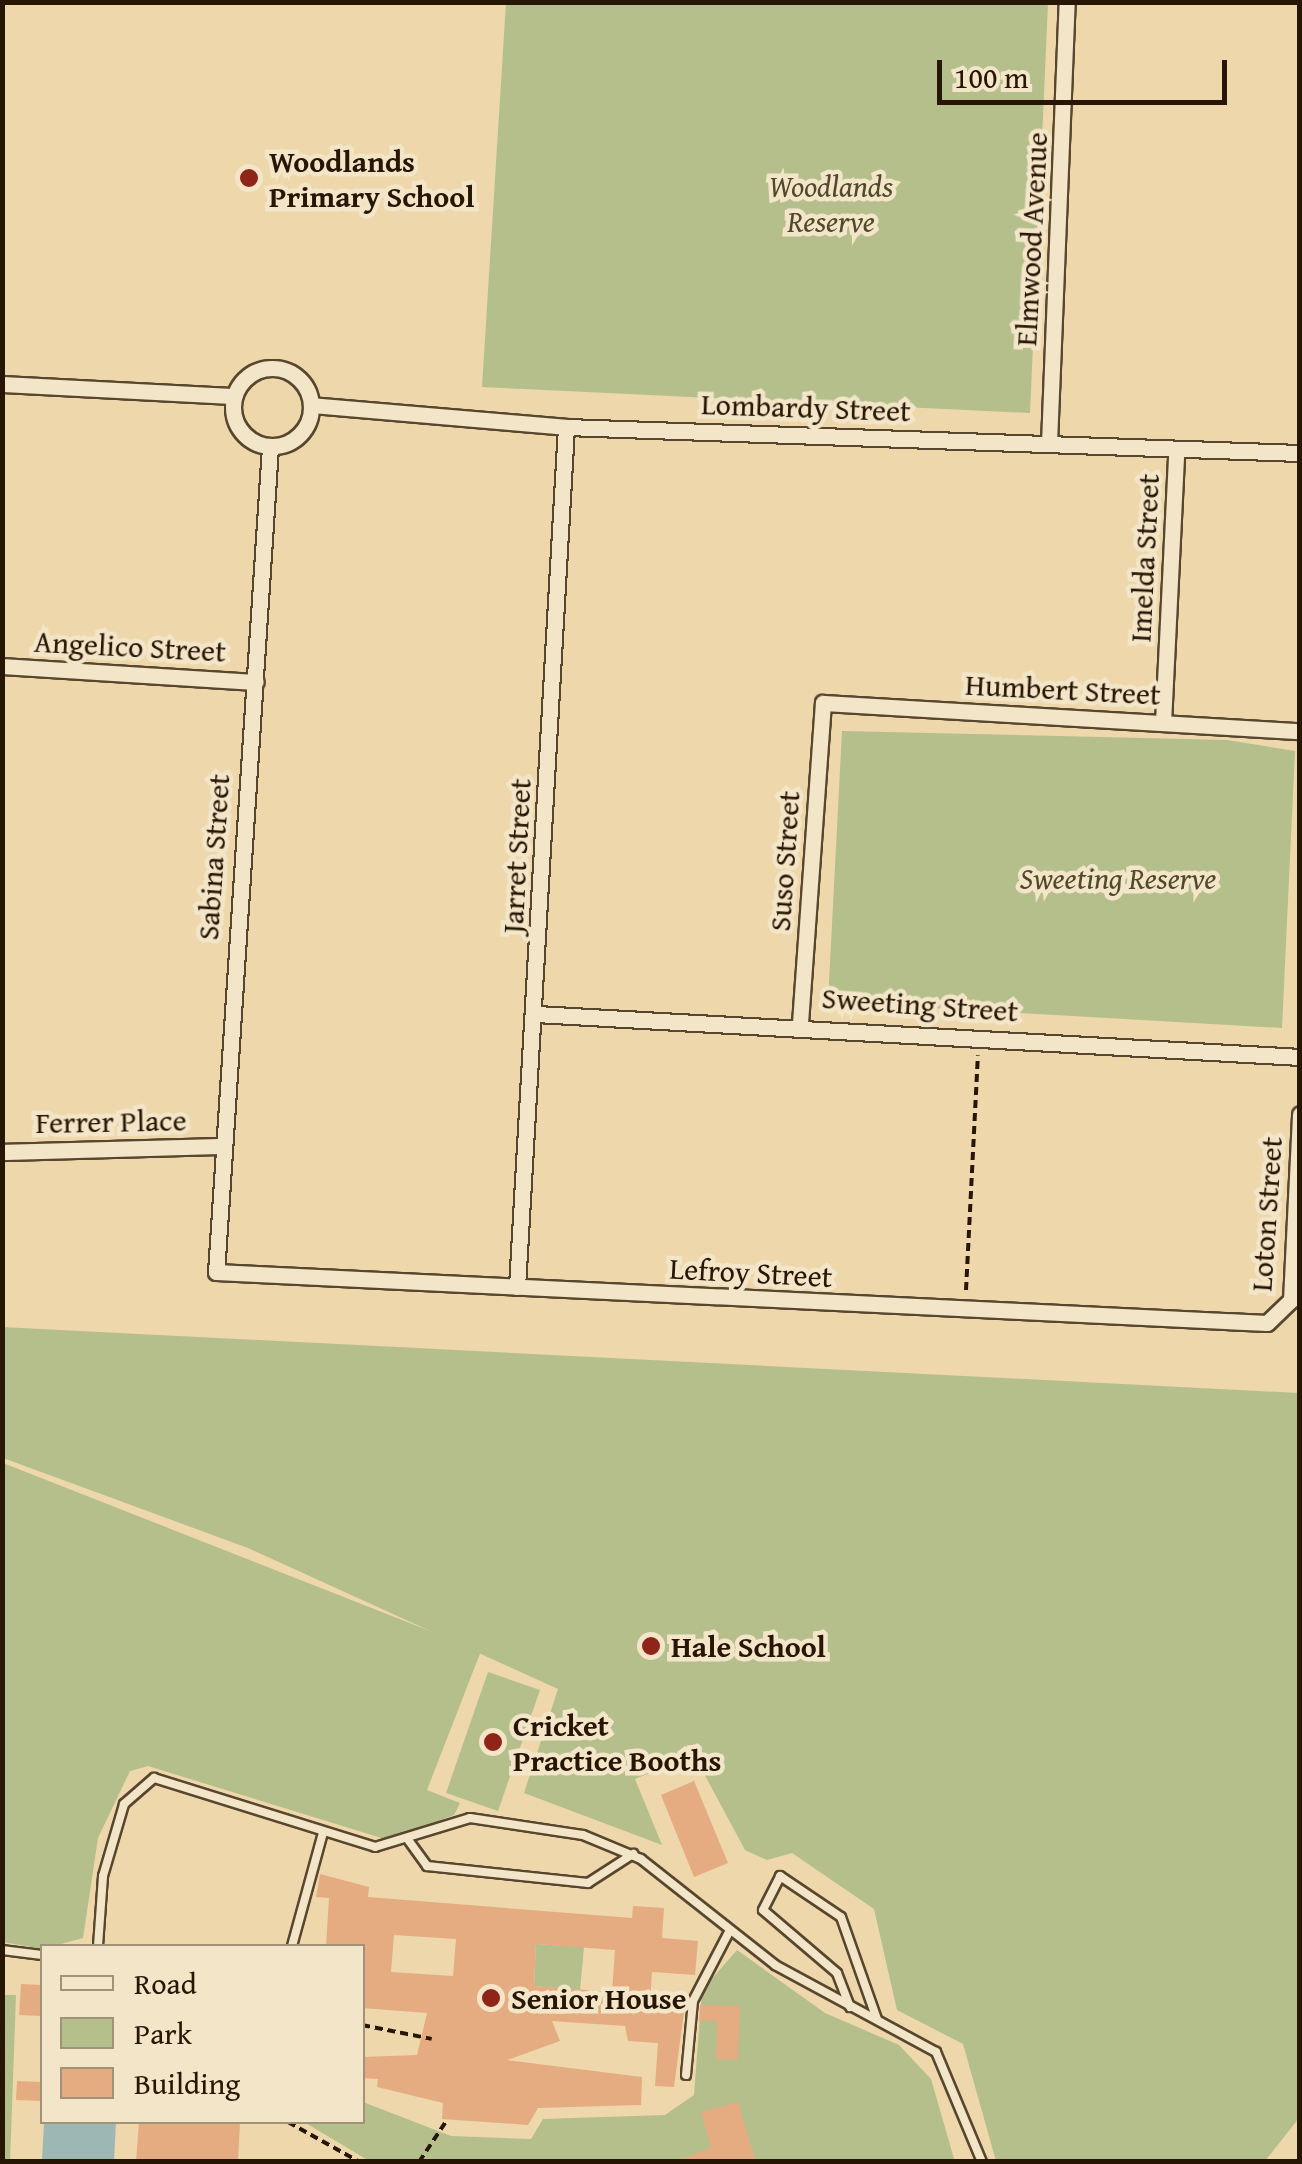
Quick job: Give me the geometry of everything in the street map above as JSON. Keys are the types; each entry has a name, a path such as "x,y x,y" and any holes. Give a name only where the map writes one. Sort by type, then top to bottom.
{"street":[{"name":"Elmwood Avenue","path":"1049,443 1067,2"},
{"name":"Elmwood Avenue","path":"1068,38 1076,2"},
{"path":"274,368 297,377 311,405 302,433 270,447 239,429 234,396 248,375 274,368"},
{"path":"2,384 234,396"},
{"name":"Lombardy Street","path":"311,405 566,427 1049,443 1176,455 1300,453"},
{"name":"Jarret Street","path":"517,1286 536,1014 566,427"},
{"name":"Sabina Street","path":"216,1272 221,1146 270,447"},
{"name":"Imelda Street","path":"1163,723 1176,455"},
{"name":"Angelico Street","path":"2,666 255,682"},
{"name":"Humbert Street","path":"823,703 1300,731"},
{"name":"Suso Street","path":"800,1023 823,703"},
{"name":"Sweeting Street","path":"536,1014 800,1023 1300,1057"},
{"name":"Loton Street","path":"1283,1316 1300,1114"},
{"name":"Ferrer Place","path":"2,1152 221,1146"},
{"name":"Lefroy Street","path":"216,1272 965,1312 1283,1316"}],"lane":[{"path":"98,1944 106,1861 124,1804 142,1781 165,1779 375,1847 409,1841 470,1818 583,1835 633,1854 730,1930 850,2007 936,2052 982,2162"},
{"path":"293,1944 323,1833"},
{"path":"409,1841 427,1866 588,1883 633,1854"},
{"path":"850,2007 838,1973 763,1910 780,1876 841,1917 877,2019"},
{"path":"686,2075 693,2001 730,1930"},
{"path":"2,1950 40,1955"}],"path":[{"path":"965,1312 978,1036"},
{"path":"365,2026 432,2040"},
{"path":"419,2162 447,2120"},
{"path":"292,2124 360,2162"}],"green space":[{"name":"Woodlands Reserve","path":"506,3 1048,3 1030,413 482,387"},
{"name":"Sweeting Reserve","path":"842,731 1227,740 1295,751 1282,1028 828,1002"},
{"path":"2,1327 1299,1393 1299,2118 1265,2161 996,2161 963,2044 897,2010 874,1909 792,1853 767,1860 745,1850 694,1755 635,1779 662,1845 524,1793 558,1689 248,1548 3,1458"},
{"path":"3,1463 481,1651 427,1790 460,1803 454,1815 388,1840 148,1766 130,1771 98,1838 83,1938 40,1944 40,1949 3,1942"},
{"name":"Cricket Practice Booths","path":"488,1672 540,1690 498,1811 446,1793"},
{"path":"536,1944 584,1947 580,1990 534,1986"},
{"path":"737,1950 825,2013 899,2045 931,2079 955,2162 371,2162 307,2124 365,2124 365,2103 451,2136 531,2139 543,2119 665,2115 694,2095 702,1990"},
{"path":"3,1995 16,1995 10,2162 2,2161"}],"water":[{"path":"44,2124 116,2124 114,2161 42,2161"}],"building":[{"path":"694,1781 728,1863 694,1877 661,1795"},
{"name":"Senior House","path":"320,1874 369,1887 368,1897 632,1918 633,1906 664,1908 662,1938 698,1941 695,1975 652,1972 650,2002 685,2004 674,2087 655,2086 658,2043 628,2041 625,2026 552,2021 560,2041 507,2060 642,2077 641,2105 538,2108 528,2125 442,2119 443,2103 377,2087 378,2079 365,2078 365,2057 417,2055 427,2013 365,2008 365,1944 326,1944 329,1898 316,1897","holes":["394,1935 456,1939 453,1976 391,1972","536,1944 615,1950 612,1992 534,1986"]},
{"path":"21,1984 40,1985 40,2016 19,2015"},
{"path":"700,2005 740,2006 738,2060 716,2059 717,2021 699,2021"},
{"path":"17,2081 40,2082 40,2101 16,2100"},
{"path":"738,2102 756,2162 676,2162 711,2147 701,2112"},
{"path":"139,2124 240,2124 238,2162 136,2162"}],"place":[{"name":"Woodlands Primary School","path":"249,178"},
{"name":"Hale School","path":"651,1646"},
{"name":"Cricket Practice Booths","path":"493,1742"},
{"name":"Senior House","path":"491,1998"}]}
